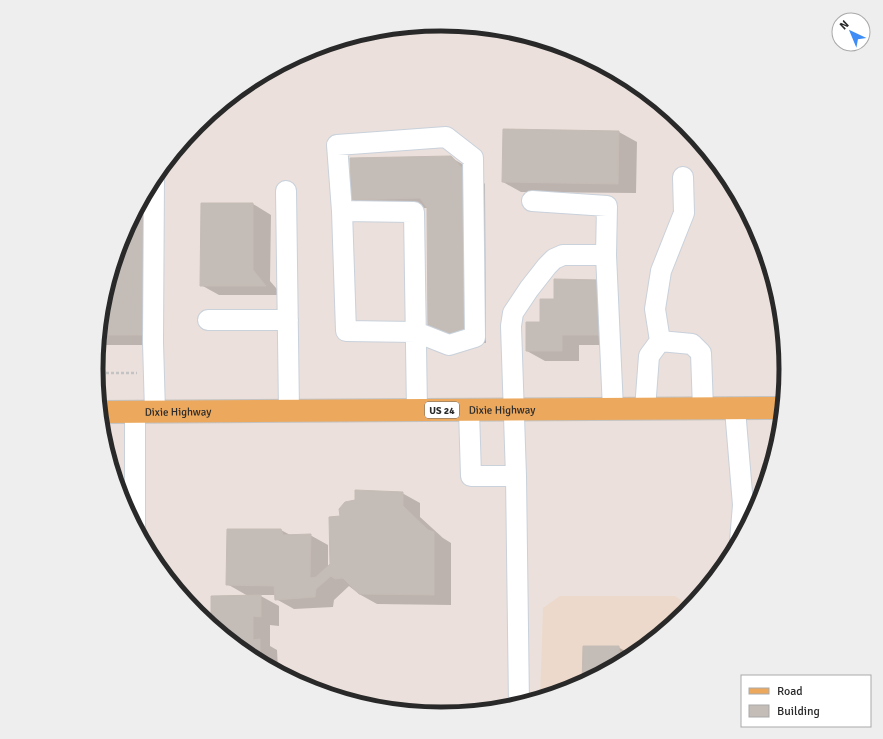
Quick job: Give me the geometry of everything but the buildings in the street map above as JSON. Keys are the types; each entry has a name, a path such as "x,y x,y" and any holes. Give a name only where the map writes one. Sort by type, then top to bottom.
{"main road":[{"name":"Dixie Highway","path":"106,412 778,408"}],"street":[{"path":"446,138 473,158 475,338 450,344 416,332 346,331 342,211 337,145 446,138"},
{"path":"645,409 649,356 660,341 655,309 661,271 684,212 683,177"},
{"path":"137,516 145,412 153,342 154,191"},
{"path":"286,191 289,411"},
{"path":"532,201 606,206 606,255 613,409"},
{"path":"342,211 414,212 417,410"},
{"path":"519,698 516,476 511,326 513,312 529,289 554,259 562,256 606,255"},
{"path":"208,320 288,320"},
{"path":"660,341 692,344 701,353 703,409"},
{"path":"735,409 743,505 741,527"},
{"path":"469,410 471,476 516,476"}],"path":[{"path":"103,373 141,373"}],"shaded area":[{"path":"560,596 675,596 686,604 648,638 611,663 571,682 540,693 543,608"}]}
